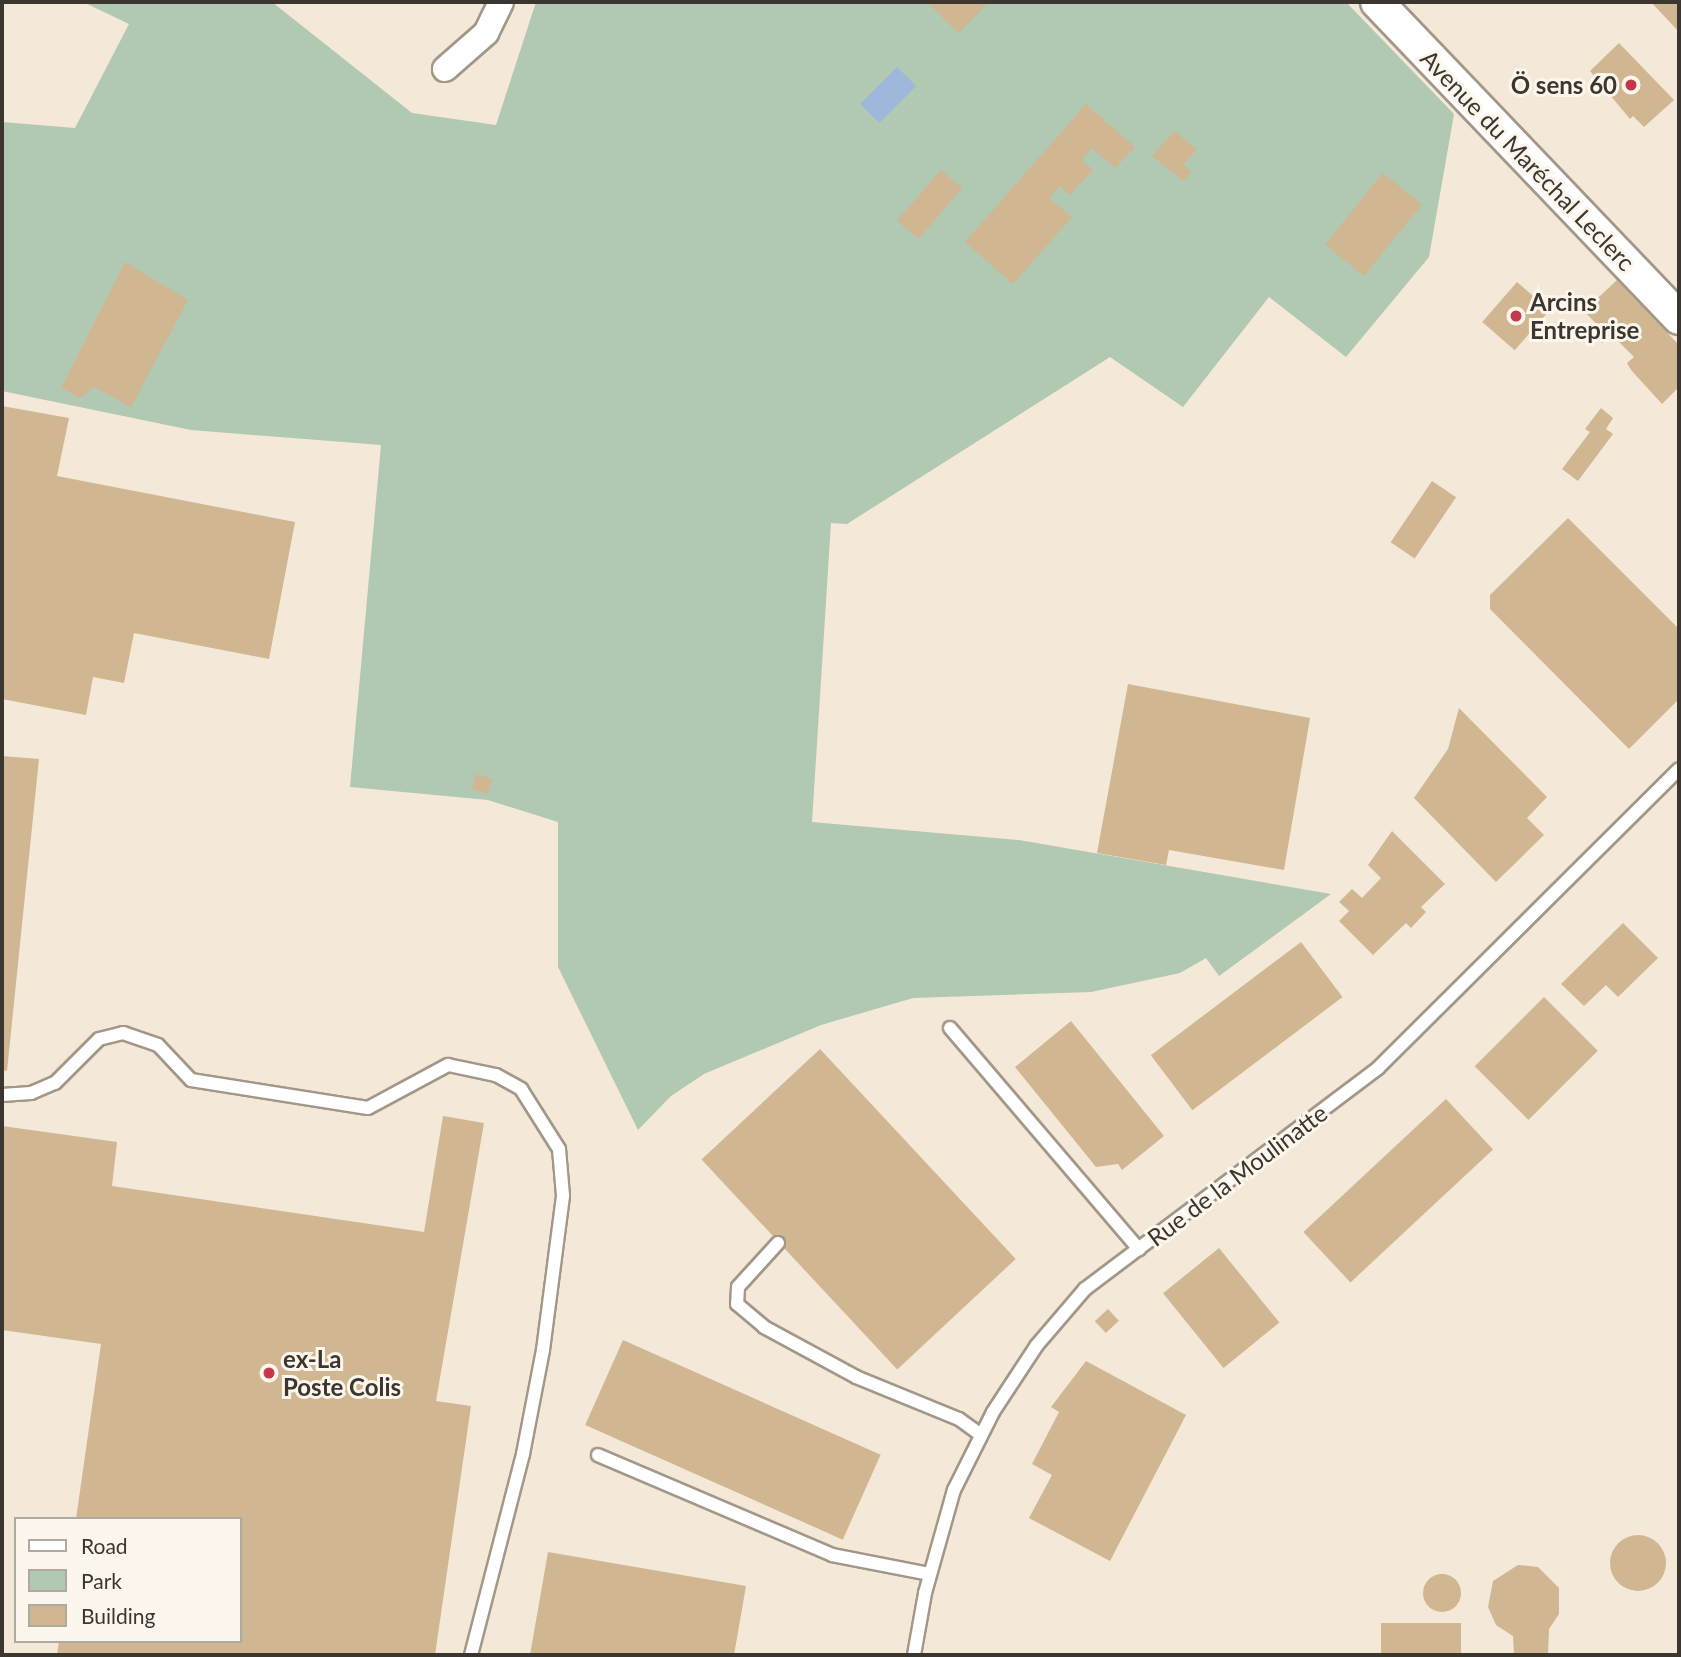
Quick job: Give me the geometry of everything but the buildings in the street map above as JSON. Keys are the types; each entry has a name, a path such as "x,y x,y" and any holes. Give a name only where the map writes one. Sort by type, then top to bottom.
{"street":[{"path":"445,69 486,33 501,2"},
{"name":"Avenue du Maréchal Leclerc","path":"1377,2 1679,318"}],"lane":[{"name":"Rue de la Moulinatte","path":"914,1655 930,1574 954,1490 981,1435 1037,1345 1085,1289 1378,1068 1679,769"},
{"path":"950,1028 1139,1249"},
{"path":"2,1095 31,1093 55,1083 99,1039 123,1033 158,1045 191,1080 368,1108 448,1065 496,1075 521,1089 559,1149 563,1196 543,1350 523,1454 471,1655"},
{"path":"778,1243 738,1287 737,1304 764,1327 856,1377 959,1419 981,1435"},
{"path":"598,1455 832,1555 930,1574"}],"green space":[{"path":"83,2 272,2 412,113 496,125 536,2 1346,2 1454,114 1429,257 1346,357 1269,297 1183,407 1110,357 847,524 831,523 812,822 1019,840 1331,894 1219,976 1206,958 1180,973 1091,992 913,998 821,1025 704,1074 671,1096 638,1130 558,967 558,822 488,800 350,787 381,445 191,430 2,391 2,122 75,128 129,24"}],"water":[{"path":"897,67 916,86 879,123 860,104"}],"place":[{"name":"Ö sens 60","path":"1631,85"},
{"name":"Arcins Entreprise","path":"1516,316"},
{"name":"ex-La Poste Colis","path":"269,1373"}]}
